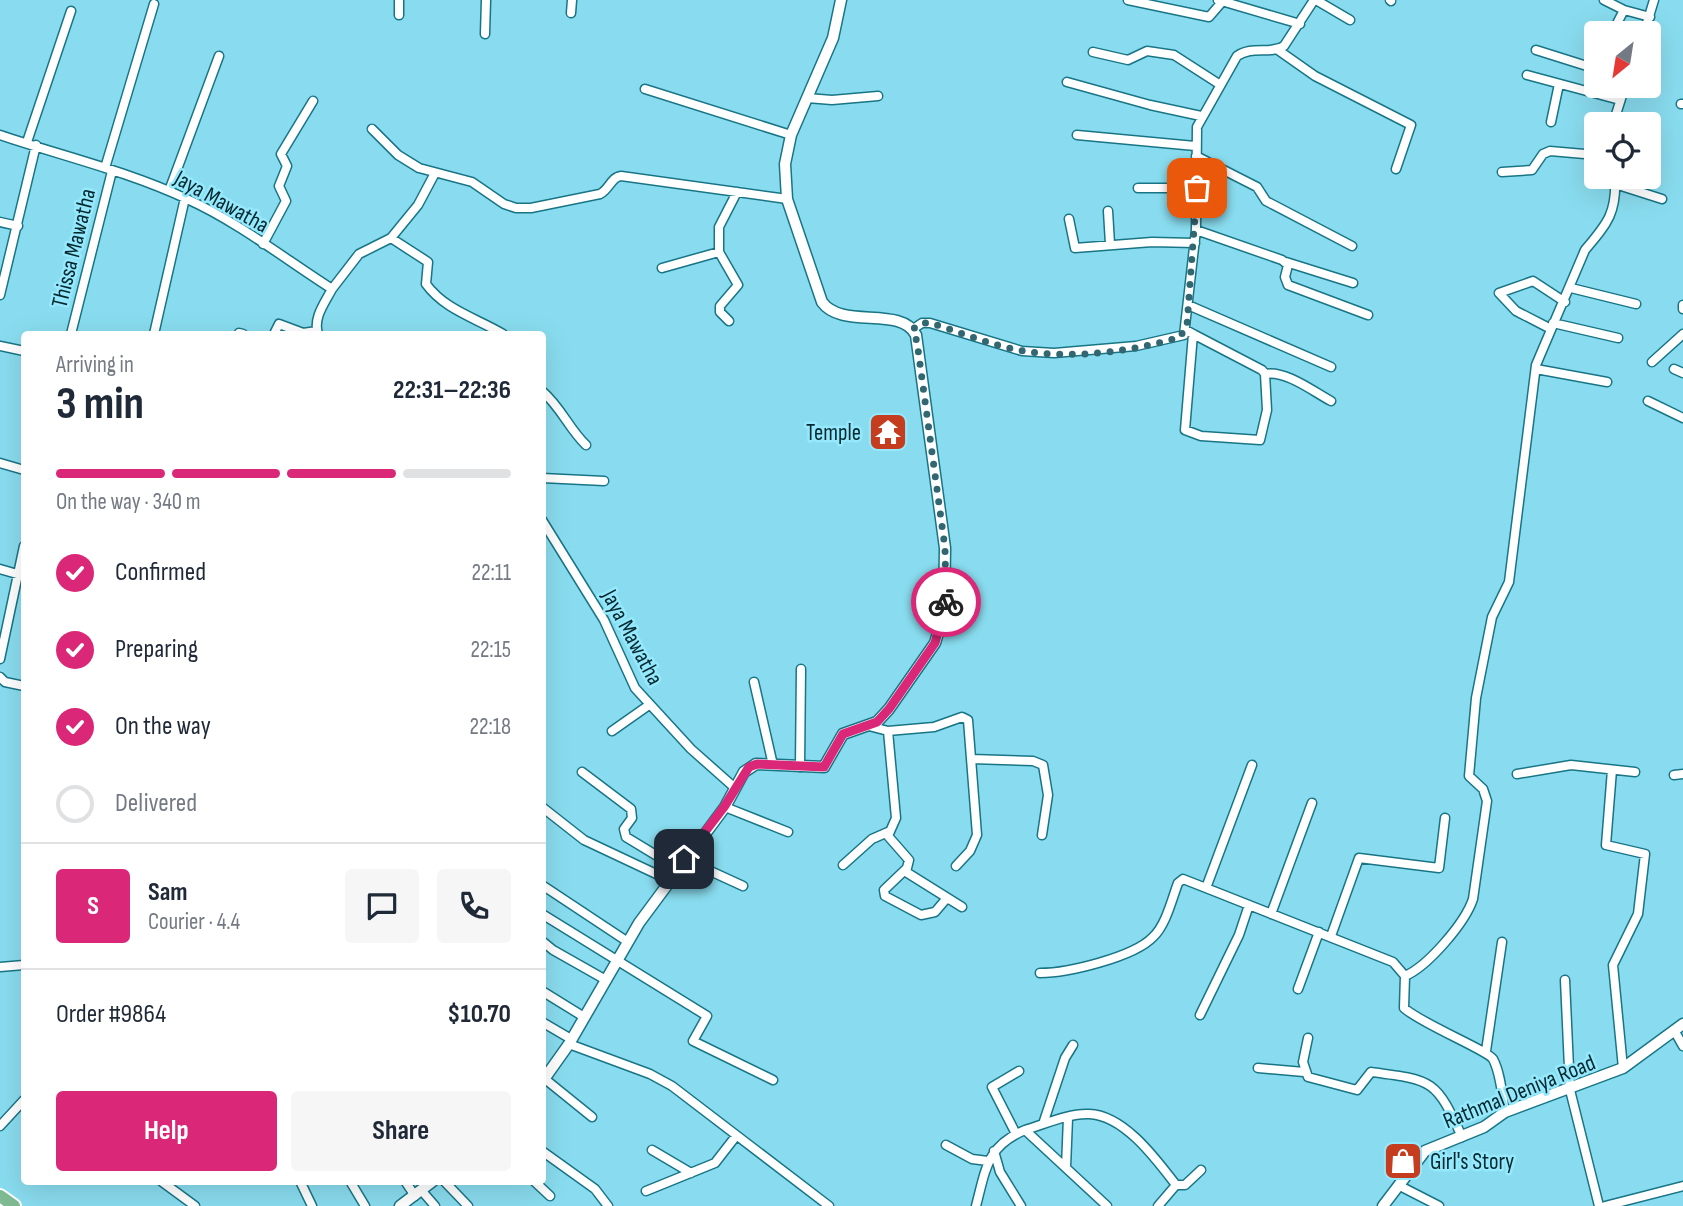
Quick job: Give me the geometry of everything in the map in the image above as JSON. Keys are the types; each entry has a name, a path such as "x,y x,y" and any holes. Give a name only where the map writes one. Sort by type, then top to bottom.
{"highway":[{"path":"0,1196 14,1206"}],"street":[{"path":"399,0 399,15"},
{"path":"485,34 486,0"},
{"path":"572,0 572,13"},
{"path":"546,1077 628,942 669,880 724,807 749,767 824,767 843,734 869,726 881,718 931,649 940,630 946,598 945,548 913,329 901,322 841,315 827,309 822,302 787,199 785,164 791,135 833,38 841,0"},
{"path":"1128,0 1209,17 1220,1 1300,24"},
{"path":"1278,50 1290,40 1315,0 1350,20"},
{"path":"1604,0 1624,10 1650,17"},
{"path":"1648,21 1654,0"},
{"name":"Thissa Mawatha","path":"72,331 109,169 154,4"},
{"path":"1618,21 1624,10"},
{"path":"0,295 18,226 31,144 71,11"},
{"path":"1265,374 1267,410 1260,440 1187,433 1185,426 1190,332 1188,305 1196,230 1195,145 1201,116 1231,64 1247,50 1278,50 1315,76 1411,125 1396,169"},
{"path":"1536,50 1584,65"},
{"path":"1093,52 1128,60 1147,51 1174,55 1219,85"},
{"path":"169,191 219,56"},
{"path":"1527,75 1620,100 1616,112"},
{"path":"1066,82 1150,106 1201,116"},
{"path":"1552,122 1559,84"},
{"path":"645,89 791,135"},
{"path":"807,98 832,100 878,96"},
{"path":"263,244 286,201 279,186 287,166 281,154 313,101"},
{"path":"372,129 398,155 435,173 472,183 504,204 516,208 531,208 600,194 614,178 621,176 787,199"},
{"name":"Jaya Mawatha","path":"0,135 109,169 185,198 263,244 331,289"},
{"path":"1077,135 1195,145"},
{"path":"1502,172 1532,170 1544,154 1550,151 1584,154"},
{"path":"1196,156 1257,187 1266,201 1352,246"},
{"path":"318,331 318,315 331,289 359,254 391,238 418,205 435,173"},
{"path":"1138,188 1197,188"},
{"path":"1405,976 1458,927 1473,899 1487,801 1483,789 1469,776 1469,749 1492,617 1509,582 1536,369 1552,326 1571,288 1584,250 1598,237 1614,208 1615,189"},
{"path":"1637,189 1662,199"},
{"path":"729,321 720,312 720,306 738,285 719,252 719,227 737,192"},
{"path":"155,331 185,198"},
{"path":"1108,211 1110,244"},
{"path":"1069,219 1075,248 1110,244 1195,243"},
{"path":"0,222 18,226"},
{"path":"1196,230 1353,283"},
{"path":"391,238 428,262 426,284 436,294 467,317 497,331"},
{"path":"662,268 719,252"},
{"path":"1286,262 1285,281 1288,285 1368,315"},
{"path":"1564,302 1533,281 1499,293 1516,311 1552,326 1618,338"},
{"path":"1571,288 1636,304"},
{"path":"1188,305 1331,367"},
{"path":"913,329 922,323 930,323 1023,351 1054,353 1136,346 1176,339 1190,332"},
{"path":"276,331 279,324 298,331"},
{"path":"1190,332 1265,374 1274,373 1287,378 1331,401"},
{"path":"1652,362 1683,334"},
{"path":"0,346 21,350"},
{"path":"1536,369 1607,382"},
{"path":"1674,369 1683,373"},
{"path":"546,395 561,409 577,436 586,445"},
{"path":"1648,401 1683,418"},
{"path":"0,463 21,469"},
{"path":"546,478 604,481"},
{"name":"Jaya Mawatha","path":"546,525 604,620 635,688 649,705 735,788"},
{"path":"546,535 553,534"},
{"path":"0,569 21,575"},
{"path":"0,660 21,579"},
{"path":"800,767 801,669"},
{"path":"0,677 5,682 21,685"},
{"path":"754,682 773,765"},
{"path":"612,731 649,705"},
{"path":"869,726 888,731 934,727 966,718 970,724 977,835 970,852 956,866"},
{"path":"843,865 873,839 888,832 896,818 888,731"},
{"path":"972,759 1033,761 1043,765 1048,795 1042,835"},
{"path":"1206,888 1252,765"},
{"path":"1517,774 1571,765 1635,772"},
{"path":"1612,770 1606,845 1645,854 1638,915 1613,965 1623,1068"},
{"path":"582,772 631,808 632,818 624,829 626,837 681,864 743,886"},
{"path":"1271,914 1312,803"},
{"path":"724,807 788,832"},
{"path":"546,810 584,840 669,880"},
{"path":"1331,936 1359,858 1439,868 1445,818"},
{"path":"888,832 909,860 906,869 884,890 885,896 921,915 935,912 947,898"},
{"path":"906,869 908,875 962,907"},
{"path":"1041,973 1078,970 1143,945 1159,930 1178,883 1183,879 1190,880 1383,956 1401,969 1405,976 1404,1008 1433,1029 1486,1051 1496,1067 1505,1112"},
{"path":"546,888 628,942"},
{"path":"1200,1014 1239,935 1249,905"},
{"path":"546,917 707,1016 693,1041 773,1080"},
{"path":"1298,989 1320,932"},
{"path":"1486,1051 1502,942"},
{"path":"546,943 606,980"},
{"path":"0,967 21,965"},
{"path":"1565,980 1570,1090 1599,1206"},
{"path":"546,993 584,1017"},
{"path":"546,1025 570,1041 661,1079 829,1206"},
{"path":"1679,1027 1683,1046"},
{"name":"Rathmal Deniya Road","path":"1383,1206 1425,1151 1462,1137 1505,1112 1623,1068 1679,1027"},
{"path":"1308,1038 1303,1062 1304,1072 1308,1077 1352,1090 1360,1087 1371,1072 1429,1083 1444,1098 1462,1137"},
{"path":"1043,1124 1065,1058 1073,1045"},
{"path":"1258,1068 1304,1072"},
{"path":"1016,1134 992,1087 1019,1071"},
{"path":"546,1082 592,1117"},
{"path":"0,1126 21,1103"},
{"path":"976,1206 988,1161 1006,1138 1043,1124 1088,1114 1110,1117 1154,1159 1176,1185"},
{"path":"1066,1167 1068,1118"},
{"path":"1025,1130 1107,1206"},
{"path":"646,1191 720,1160 736,1136"},
{"path":"946,1145 972,1159 988,1161"},
{"path":"652,1150 691,1173"},
{"path":"994,1152 1000,1172 1021,1206"},
{"path":"546,1154 595,1189 608,1206"},
{"path":"1158,1206 1176,1185 1185,1185 1201,1170"},
{"path":"166,1185 195,1206"},
{"path":"302,1185 312,1206"},
{"path":"352,1185 365,1206"},
{"path":"409,1185 435,1206"},
{"path":"400,1206 428,1185"},
{"path":"448,1185 468,1206"},
{"path":"538,1185 550,1196"},
{"path":"1398,1185 1439,1206"},
{"path":"1605,1206 1683,1186"}],"way so far":[{"path":"946,602 945,548 916,335 913,329 922,323 930,323 1023,351 1054,353 1111,350 1180,337 1184,335 1187,325 1197,188"}],"place":[{"name":"Temple","path":"888,432"},
{"name":"Girl's Story","path":"1403,1161"}],"route":[{"path":"684,859 724,807 749,767 757,764 824,767 843,734 848,730 877,722 935,643 946,602"}]}
